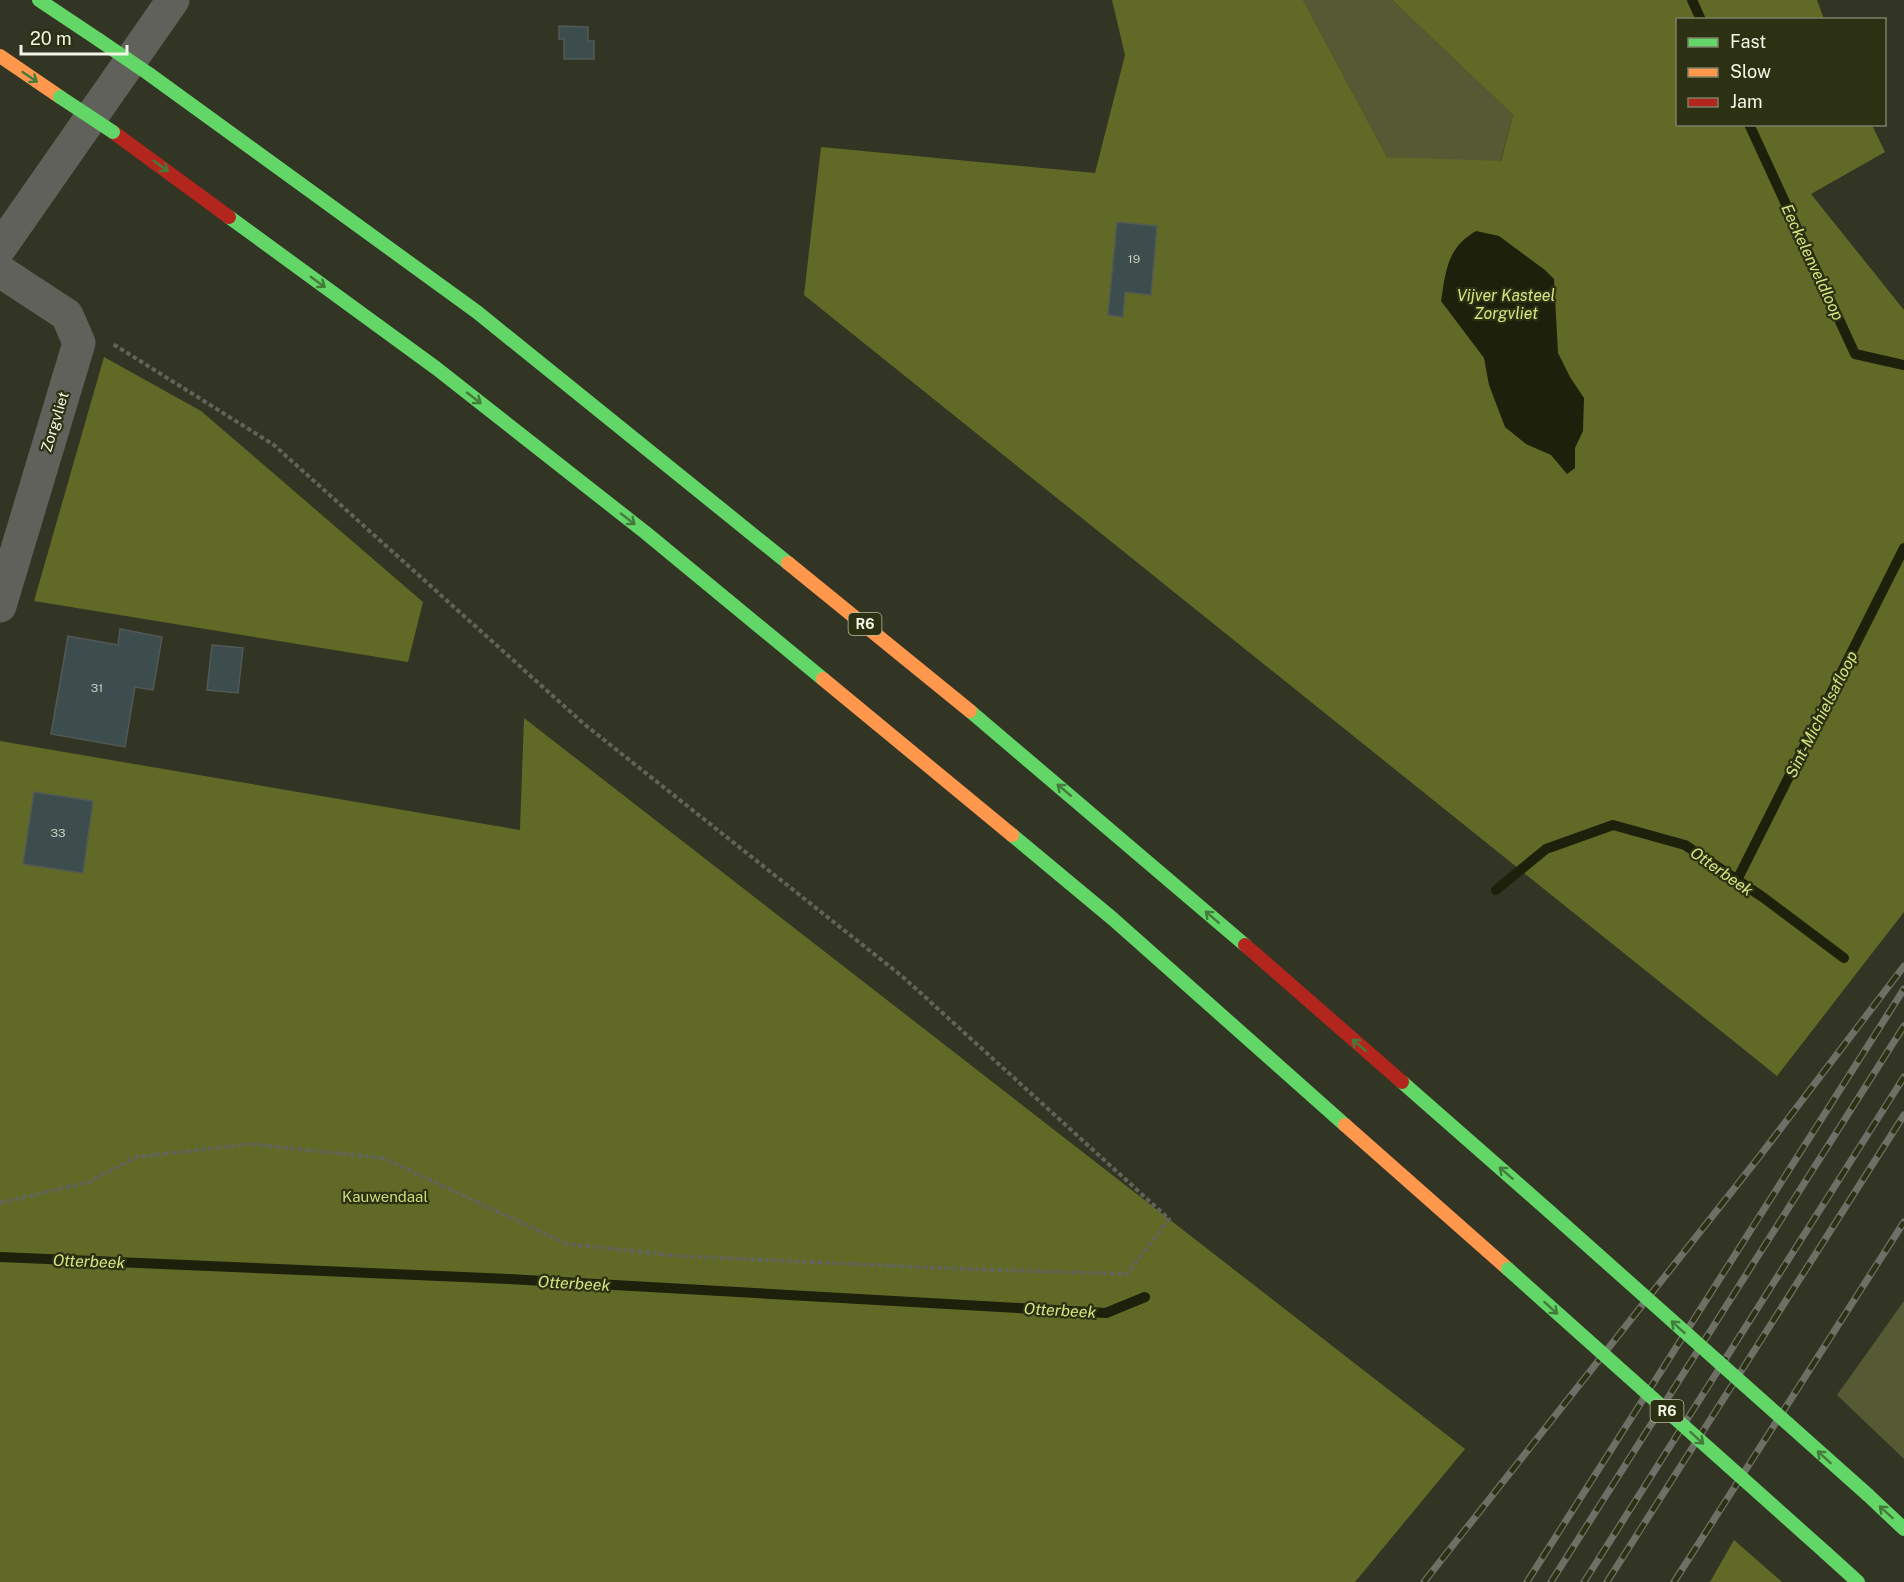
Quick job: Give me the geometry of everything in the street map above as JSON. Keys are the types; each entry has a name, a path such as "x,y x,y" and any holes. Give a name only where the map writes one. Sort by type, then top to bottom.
{"highway":[{"name":"R6","path":"39,0 148,74 477,312 928,675 1169,879 1550,1212 1904,1529"},
{"name":"R6","path":"0,56 114,132 436,368 646,533 1113,919 1858,1582"}],"street":[{"path":"0,248 173,0"},
{"path":"0,271 67,315"},
{"name":"Zorgvliet","path":"0,606 79,343 67,315"}],"path":[{"path":"0,1203 89,1182 136,1157 251,1144 383,1158 567,1244 680,1256 1126,1275 1169,1219 903,977 584,724 274,445 67,315"}],"shaded area":[{"path":"1303,0 1392,0 1513,115 1500,163 1387,157"},
{"path":"1904,1301 1904,1459 1837,1395"}],"green space":[{"path":"1112,0 1303,0 1387,157 1501,161 1513,115 1392,0 1817,0 1824,18 1676,18 1676,126 1872,126 1885,152 1811,194 1904,310 1904,912 1777,1076 804,295 821,147 1095,173 1125,55"},
{"path":"104,357 201,411 423,602 408,662 34,601"},
{"name":"Kauwendaal","path":"524,718 1465,1449 1355,1582 0,1582 0,741 520,830"},
{"path":"1734,1540 1782,1582 1710,1582"}],"water":[{"name":"Vijver Kasteel Zorgvliet","path":"1476,231 1499,236 1554,279 1558,353 1584,398 1583,431 1575,448 1575,468 1567,474 1551,455 1526,444 1505,427 1489,385 1484,358 1441,301 1447,270 1454,252 1466,238"}],"building":[{"path":"559,26 588,27 588,41 594,41 594,59 564,59 564,39 559,39"},
{"path":"1117,222 1157,226 1151,295 1125,292 1123,317 1108,315"},
{"path":"120,629 162,637 153,690 135,687 125,747 51,734 68,636 118,645"},
{"path":"212,645 243,648 238,693 207,690"},
{"path":"34,792 93,801 83,873 23,864"}],"waterway":[{"name":"Eeckelenveldloop","path":"1692,0 1700,18"},
{"name":"Eeckelenveldloop","path":"1750,126 1855,354 1904,365"},
{"name":"Sint-Michielsafloop","path":"1737,880 1904,548"},
{"name":"Otterbeek","path":"1496,890 1546,849 1613,825 1685,845 1764,898 1844,958"},
{"name":"Otterbeek","path":"0,1257 509,1279 1106,1313 1145,1297"}],"railway":[{"path":"1424,1582 1759,1157 1904,966"},
{"path":"1527,1582 1904,989"},
{"path":"1551,1582 1904,1026"},
{"path":"1584,1582 1904,1077"},
{"path":"1607,1582 1904,1115"},
{"path":"1674,1582 1904,1222"}],"traffic: fast":[{"path":"39,0 99,40"},
{"path":"99,40 149,74"},
{"path":"149,74 477,312 788,563"},
{"path":"60,97 113,132"},
{"path":"229,217 436,368 646,533 823,679"},
{"path":"970,711 1245,945"},
{"path":"1012,835 1113,919 1345,1125"},
{"path":"1402,1082 1550,1212"},
{"path":"1550,1212 1868,1495"},
{"path":"1508,1269 1826,1553"},
{"path":"1868,1495 1904,1529"},
{"path":"1826,1553 1858,1582"}],"traffic: slow":[{"path":"0,56 60,97"},
{"path":"788,563 970,711"},
{"path":"823,679 1012,835"},
{"path":"1345,1125 1508,1269"}],"traffic: jam":[{"path":"113,132 229,217"},
{"path":"1245,945 1402,1082"}]}
